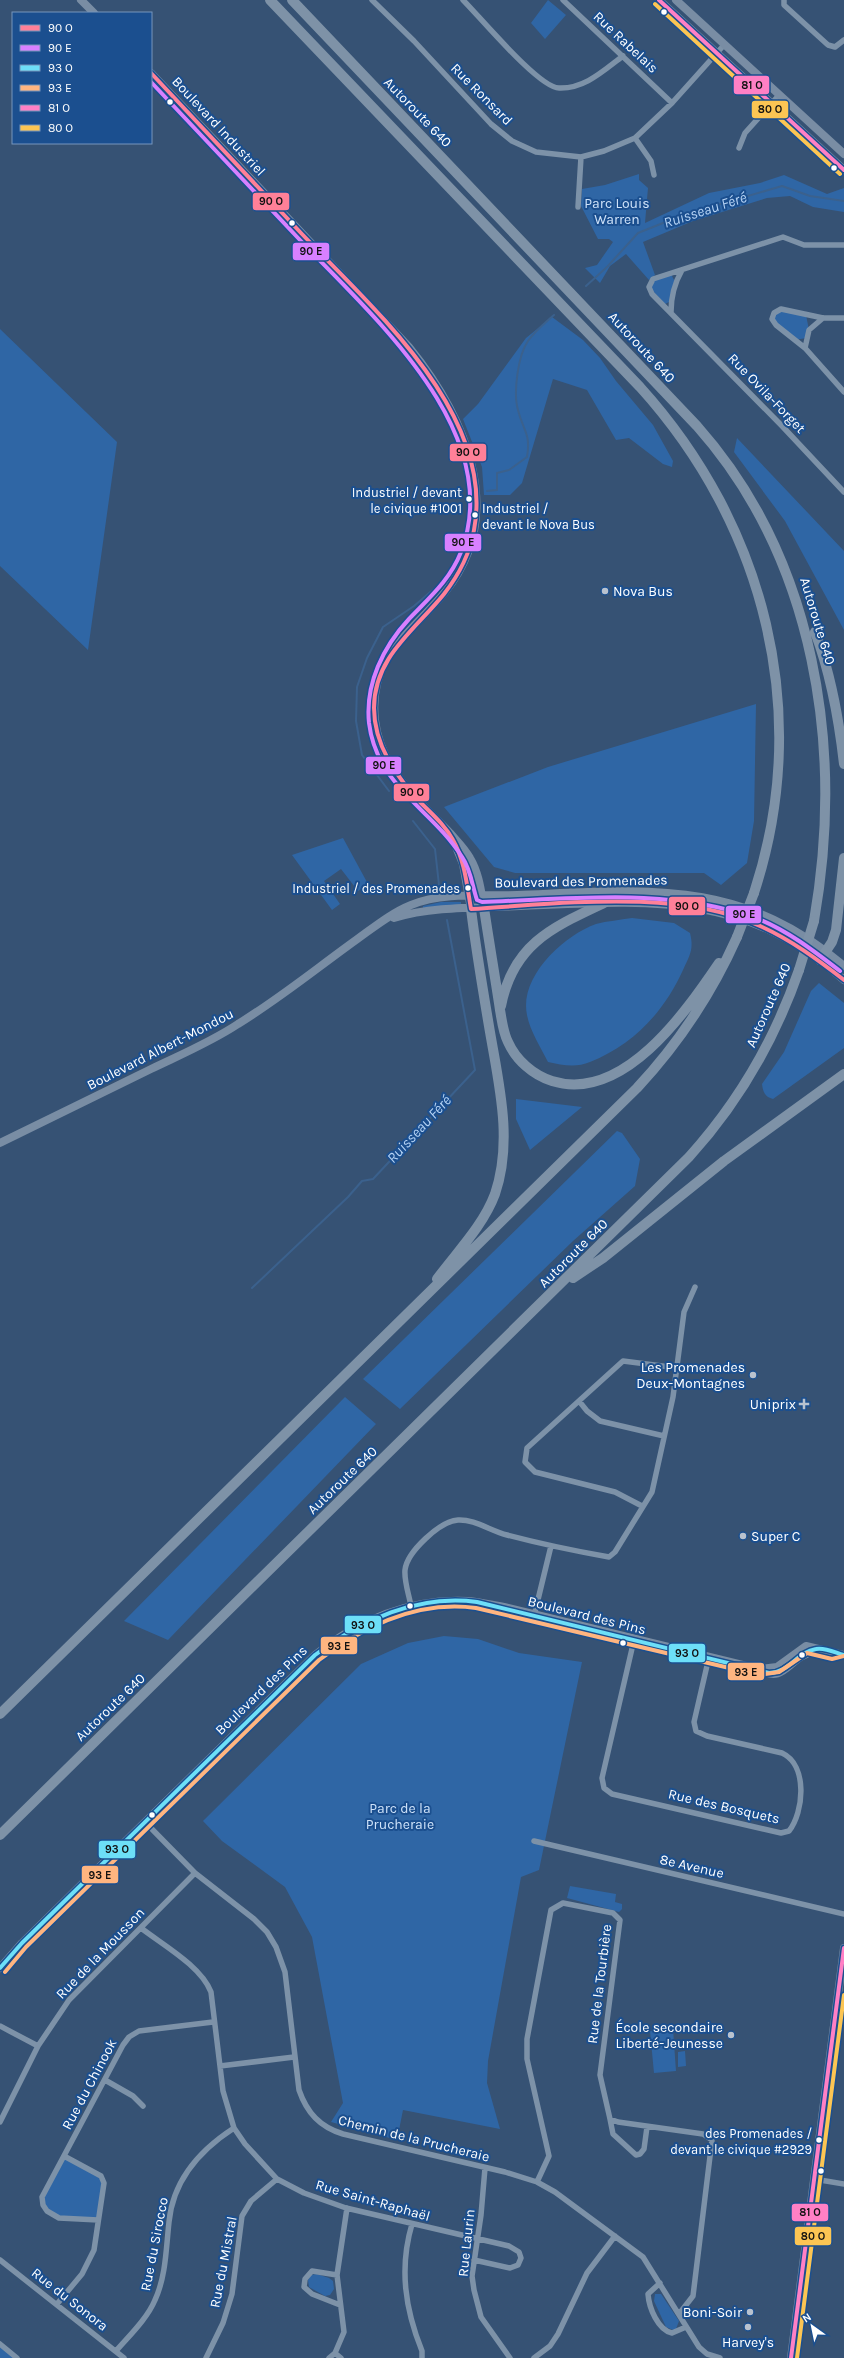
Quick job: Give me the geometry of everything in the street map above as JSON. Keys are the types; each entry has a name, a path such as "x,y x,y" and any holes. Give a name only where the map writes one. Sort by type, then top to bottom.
{"highway":[{"name":"Autoroute 640","path":"0,1714 650,1073 697,1013 718,977 737,937 754,893 769,835 776,786 779,737 774,673 760,601 743,548 712,484 678,432 633,379 270,0"},
{"name":"Autoroute 640","path":"0,1835 671,1176 717,1123 744,1085 768,1042 799,970 814,921 825,863 831,787 826,685 820,658 793,585 758,511 730,468 703,433 292,0"},
{"path":"826,685 844,764"},
{"path":"823,956 832,942 836,930 843,878 844,858"},
{"path":"843,878 844,906"},
{"path":"500,1010 508,979 515,966 530,946 554,927 604,903"},
{"path":"484,908 500,1010 507,1040 515,1054 526,1067 543,1077 559,1083 579,1084 594,1082 630,1064 664,1033 693,1000 737,937"},
{"path":"415,1306 483,1216 494,1194 503,1160 504,1136 502,1110 470,909"},
{"path":"553,1292 603,1258 710,1172 844,1074"}],"street":[{"path":"81,0 93,12"},
{"name":"Rue Ronsard","path":"372,0 414,41 491,124 512,141 536,152 581,157 604,151 635,138 672,102 724,45"},
{"path":"463,0 537,78 558,88 588,82 623,56"},
{"name":"Rue Rabelais","path":"563,0 672,102"},
{"path":"676,0 843,152 833,160"},
{"path":"784,0 784,5 828,45 835,47 844,40"},
{"path":"663,1 844,170"},
{"name":"Boulevard Industriel","path":"152,74 409,346 441,391 465,440 474,472 476,495 475,518 469,548 457,575 445,592 411,626 391,652 380,674 374,704 379,740 390,766 400,781 450,834 472,861 484,908"},
{"path":"739,148 745,133 779,95"},
{"path":"635,138 651,161 654,175"},
{"path":"578,207 581,157"},
{"name":"Rue Ovila-Forget","path":"844,245 804,244 783,238 653,279 649,287 652,294 844,492"},
{"path":"671,312 670,301 675,282 682,270"},
{"path":"844,318 823,318 781,309 774,312 772,319 776,325 805,348 844,392"},
{"path":"805,348 809,330 823,318"},
{"name":"Boulevard Industriel","path":"450,834 462,860 470,909"},
{"name":"Boulevard des Promenades","path":"468,897 636,890 689,894 720,900 757,912 787,927 823,956 844,980"},
{"name":"Boulevard Albert-Mondou","path":"0,1143 226,1032 403,909 419,902 437,898 468,897"},
{"name":"Boulevard des Promenades","path":"470,909 604,903 668,903 728,914 771,930 844,966"},
{"name":"Boulevard Albert-Mondou","path":"382,923 412,914 470,909"},
{"path":"412,1606 405,1570 409,1556 417,1546 451,1521 470,1521 490,1530 551,1546 609,1557 615,1552 652,1492 678,1368 684,1312 695,1287"},
{"path":"642,1506 615,1492 535,1472 525,1462 527,1448 623,1361 678,1368"},
{"path":"579,1401 590,1414 600,1421 664,1436"},
{"path":"534,1616 551,1546"},
{"name":"Boulevard des Pins","path":"0,1968 22,1943 293,1675 330,1642 354,1627 378,1617 412,1606 467,1601 504,1608 759,1669 770,1674 778,1674 801,1657 817,1649 832,1653"},
{"name":"Rue des Bosquets","path":"634,1640 602,1778 604,1788 612,1794 781,1833 789,1831 794,1825 802,1790 801,1778 790,1758 782,1753 707,1736 696,1731 694,1722 709,1657"},
{"path":"832,1653 844,1650"},
{"path":"832,1653 844,1655"},
{"name":"Chemin de la Prucheraie","path":"145,1822 195,1873 254,1919 267,1932 276,1947 285,1972 294,2057 302,2100 314,2118 322,2125 343,2134 505,2172 537,2182 555,2192 643,2256 699,2347 707,2354 720,2358"},
{"name":"8e Avenue","path":"534,1841 844,1914"},
{"name":"Rue de la Mousson","path":"0,2122 38,2046 69,2000 195,1873"},
{"name":"Rue de la Tourbière","path":"537,2182 549,2156 527,2059 528,2039 551,1910 563,1903 613,1913 620,1920 600,2075 610,2119"},
{"name":"Rue Saint-Raphaël","path":"141,1928 199,1972 207,1982 211,1992 213,2022 224,2091 234,2128 250,2150 277,2179 304,2193 347,2208 477,2240 509,2246 519,2252 521,2258 518,2265 510,2268 474,2260"},
{"path":"791,2358 842,1975 844,1948"},
{"name":"Rue du Chinook","path":"98,2220 59,2218 47,2211 43,2205 42,2197 123,2045 133,2034 146,2029 213,2022"},
{"path":"0,2026 38,2046"},
{"path":"220,2066 294,2057"},
{"path":"105,2080 133,2096 143,2106"},
{"path":"610,2119 613,2134 630,2152 636,2155 640,2154 644,2149 647,2127"},
{"path":"610,2119 618,2122 647,2127 703,2134 712,2140 693,2296 679,2314"},
{"name":"Rue du Sirocco","path":"116,2351 155,2301 168,2251 169,2221 176,2196 186,2172 212,2143 234,2128"},
{"path":"57,2304 89,2262 94,2250 103,2180 64,2156"},
{"name":"Rue Laurin","path":"485,2168 472,2276 476,2304 489,2329 510,2358"},
{"name":"Rue du Mistral","path":"206,2358 223,2323 232,2294 242,2216 251,2201 277,2179"},
{"path":"814,2179 844,2184"},
{"path":"329,2358 335,2353 344,2332 337,2275 347,2208"},
{"path":"412,2224 406,2251 404,2286 408,2309 422,2351 422,2358"},
{"path":"534,2358 550,2346 558,2334 587,2273 615,2236"},
{"name":"Rue du Sonora","path":"0,2260 124,2358"},
{"path":"337,2275 312,2271 305,2280 304,2287 312,2294 340,2305"},
{"path":"660,2283 648,2294 648,2302 660,2326 665,2331 672,2334 686,2327"},
{"path":"0,2344 17,2358"},
{"path":"335,2353 341,2358"}],"green space":[{"path":"548,0 566,15 545,39 531,23"},
{"name":"Parc Louis Warren","path":"639,174 639,180 648,188 645,223 709,193 760,183 784,175 827,194 844,188 844,212 813,207 790,196 767,198 693,221 643,242 655,275 649,280 626,254 610,266 600,283 585,268 597,265 613,242 609,239 598,239 581,206 582,189 605,185"},
{"path":"671,274 675,282 671,301 665,304 649,287 653,279"},
{"path":"781,309 806,315 809,330 806,338 795,340 772,319"},
{"path":"552,317 583,340 600,358 616,381 653,425 673,461 672,467 663,464 629,438 616,440 587,390 553,379 522,483 510,495 484,495 482,467 463,419 478,404 526,338"},
{"path":"0,329 117,442 88,650 0,566"},
{"path":"737,438 844,551 844,630 785,521 734,452"},
{"path":"756,704 754,821 747,863 721,885 704,873 515,873 494,867 444,807 548,767"},
{"path":"343,838 368,884 358,891 341,869 324,881 340,904 332,910 292,855"},
{"path":"441,902 461,902 461,905 423,908 423,906"},
{"path":"632,918 674,923 690,933 692,943 691,952 675,985 657,1013 646,1025 606,1055 580,1065 548,1062 533,1033 527,1015 526,1001 530,986 537,973 546,960 558,948 583,930 600,923"},
{"path":"819,983 844,1003 844,1048 773,1099 770,1098 765,1094 762,1084 784,1052 811,991"},
{"path":"516,1099 582,1107 530,1150 516,1119"},
{"path":"617,1131 622,1133 640,1159 635,1186 573,1241 400,1409 363,1379"},
{"path":"345,1397 376,1424 168,1640 124,1621"},
{"name":"Parc de la Prucheraie","path":"444,1636 478,1639 519,1653 582,1662 539,1870 521,1877 488,2061 487,2083 500,2129 403,2110 397,2140 331,2122 343,2103 312,1937 285,1887 222,1841 203,1821 361,1664 408,1643"},
{"path":"570,1886 616,1894 615,1902 622,1904 622,1909 619,1912 567,1898"},
{"path":"673,2029 676,2071 654,2073 650,2031"},
{"path":"685,2051 686,2066 678,2067 678,2052"},
{"path":"64,2156 103,2180 98,2220 59,2218 47,2211 42,2197"},
{"path":"317,2274 333,2281 334,2289 330,2295 325,2296 309,2287 308,2280 311,2275"},
{"path":"655,2294 661,2294 679,2321 676,2329 673,2330 666,2327 654,2301"},
{"path":"0,2344 17,2358 0,2358"}],"waterway":[{"name":"Ruisseau Féré","path":"586,286 607,267 638,233 683,215 782,186 810,196 844,201"},
{"name":"Ruisseau Féré","path":"487,491 497,490 497,473 509,470 527,457 528,442 517,403 517,374 524,347 537,330 554,315"},
{"name":"Ruisseau Féré","path":"389,791 362,755 356,721 357,687 367,658 383,627 414,606 435,588"},
{"name":"Ruisseau Féré","path":"413,821 435,849 439,885"},
{"name":"Ruisseau Féré","path":"252,1288 348,1197 362,1181 373,1179 475,1070 447,920"}],"transit line":[{"path":"659,0 844,170"},
{"path":"655,4 840,174"},
{"path":"152,74 393,329 422,366 448,405 466,445 476,487 474,530 470,547 459,572 444,594 409,632 389,659 381,674 376,690 374,708 378,735 382,747 395,771 411,792 446,829 457,848 465,874 471,909 618,901 693,907 728,914 771,931 804,950 844,980"},
{"path":"152,83 362,304 394,340 425,379 449,421 465,463 470,507 461,552 445,580 409,619 391,642 384,654 373,680 370,694 369,723 374,745 383,764 394,781 450,840 462,857 469,872 477,900 482,902 620,897 689,902 723,908 756,918 779,929 840,971"},
{"path":"0,1968 22,1943 315,1655 351,1631 391,1612 433,1602 477,1602 769,1673 782,1670 803,1654 816,1649 827,1649 844,1655"},
{"path":"5,1972 26,1947 319,1660 354,1636 393,1618 434,1608 476,1608 759,1675 779,1672 807,1653 832,1659 844,1656"},
{"path":"791,2358 844,1948"},
{"path":"797,2358 844,1995"}],"place":[{"name":"Industriel / devant le civique #1001","path":"469,499"},
{"name":"Industriel / devant le Nova Bus","path":"475,515"},
{"name":"Nova Bus","path":"605,591"},
{"name":"Industriel / des Promenades","path":"468,888"},
{"name":"Les Promenades Deux-Montagnes","path":"753,1375"},
{"name":"Uniprix","path":"804,1404"},
{"name":"Super C","path":"743,1536"},
{"name":"École secondaire Liberté-Jeunesse","path":"731,2035"},
{"name":"des Promenades / devant le civique #2929","path":"819,2140"},
{"name":"Boni-Soir","path":"750,2312"},
{"name":"Harvey's","path":"748,2327"}]}
